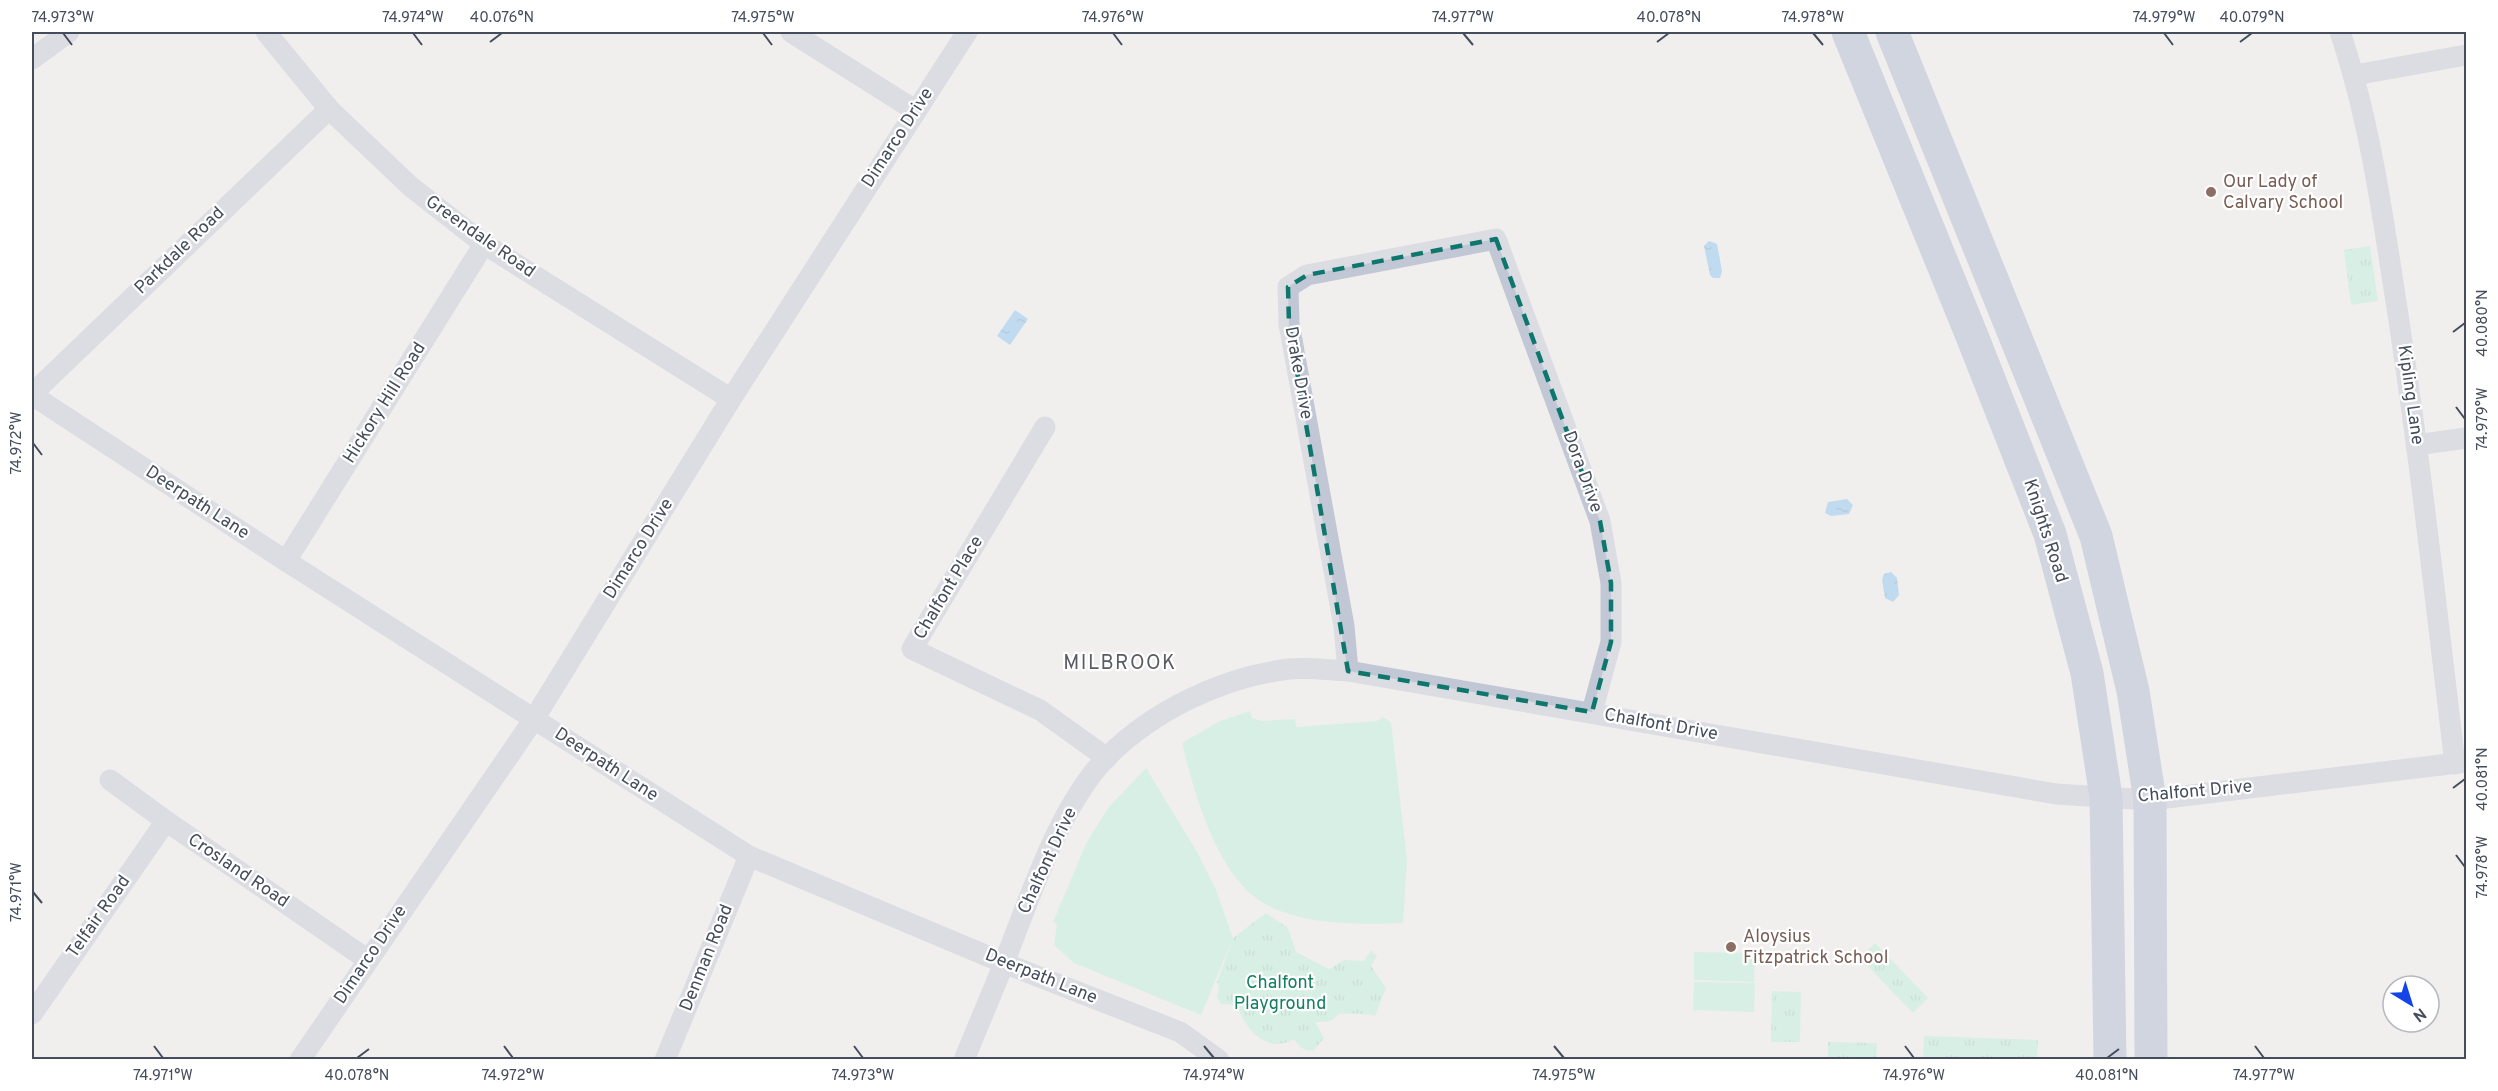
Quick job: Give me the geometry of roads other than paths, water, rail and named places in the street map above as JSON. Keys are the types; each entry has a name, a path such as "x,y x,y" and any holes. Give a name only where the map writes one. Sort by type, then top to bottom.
{"main road":[{"name":"Knights Road","path":"1848,32 2050,534 2087,674 2106,797 2110,1059"},
{"path":"1892,32 2096,536 2133,691 2150,800 2151,1059"}],"street":[{"path":"32,59 69,32"},
{"name":"Greendale Road","path":"266,32 329,109 410,186 484,244 731,399"},
{"path":"791,32 916,111"},
{"name":"Dimarco Drive","path":"300,1059 534,718 731,399 967,32"},
{"name":"Kipling Lane","path":"2340,32 2355,75 2381,201 2461,763"},
{"path":"2355,75 2466,55"},
{"name":"Parkdale Road","path":"32,395 329,109"},
{"name":"Drake Drive","path":"1348,671 1344,626 1289,324 1288,287 1307,276 1496,239"},
{"name":"Dora Drive","path":"1496,239 1600,521 1611,583 1611,642 1592,712"},
{"name":"Hickory Hill Road","path":"286,561 484,244"},
{"name":"Deerpath Lane","path":"32,395 286,561 749,856 1004,963 1180,1032 1219,1059"},
{"name":"Chalfont Place","path":"1045,428 912,649 1040,710 1107,758"},
{"path":"2416,445 2466,438"},
{"name":"Chalfont Drive","path":"964,1059 1041,868 1059,830 1078,797 1107,758 1151,721 1198,695 1245,679 1289,669 1348,671 2056,794 2150,800 2461,763"},
{"name":"Crosland Road","path":"110,780 368,960"},
{"name":"Telfair Road","path":"32,1014 166,821"},
{"name":"Denman Road","path":"665,1059 749,856"}],"water":[{"path":"1709,241 1717,244 1722,271 1720,278 1713,278 1710,275 1704,246"},
{"path":"1015,310 1028,319 1010,345 997,336"},
{"path":"1847,499 1853,505 1849,514 1831,516 1825,513 1828,502"},
{"path":"1891,572 1897,578 1899,595 1893,602 1885,598 1882,580 1884,574"}],"place":[{"name":"Our Lady of Calvary School","path":"2211,192"},
{"name":"Aloysius Fitzpatrick School","path":"1731,947"}],"district":[{"name":"MILBROOK","path":"1120,664"}],"park label":[{"name":"Chalfont Playground","path":"1280,993"}]}
